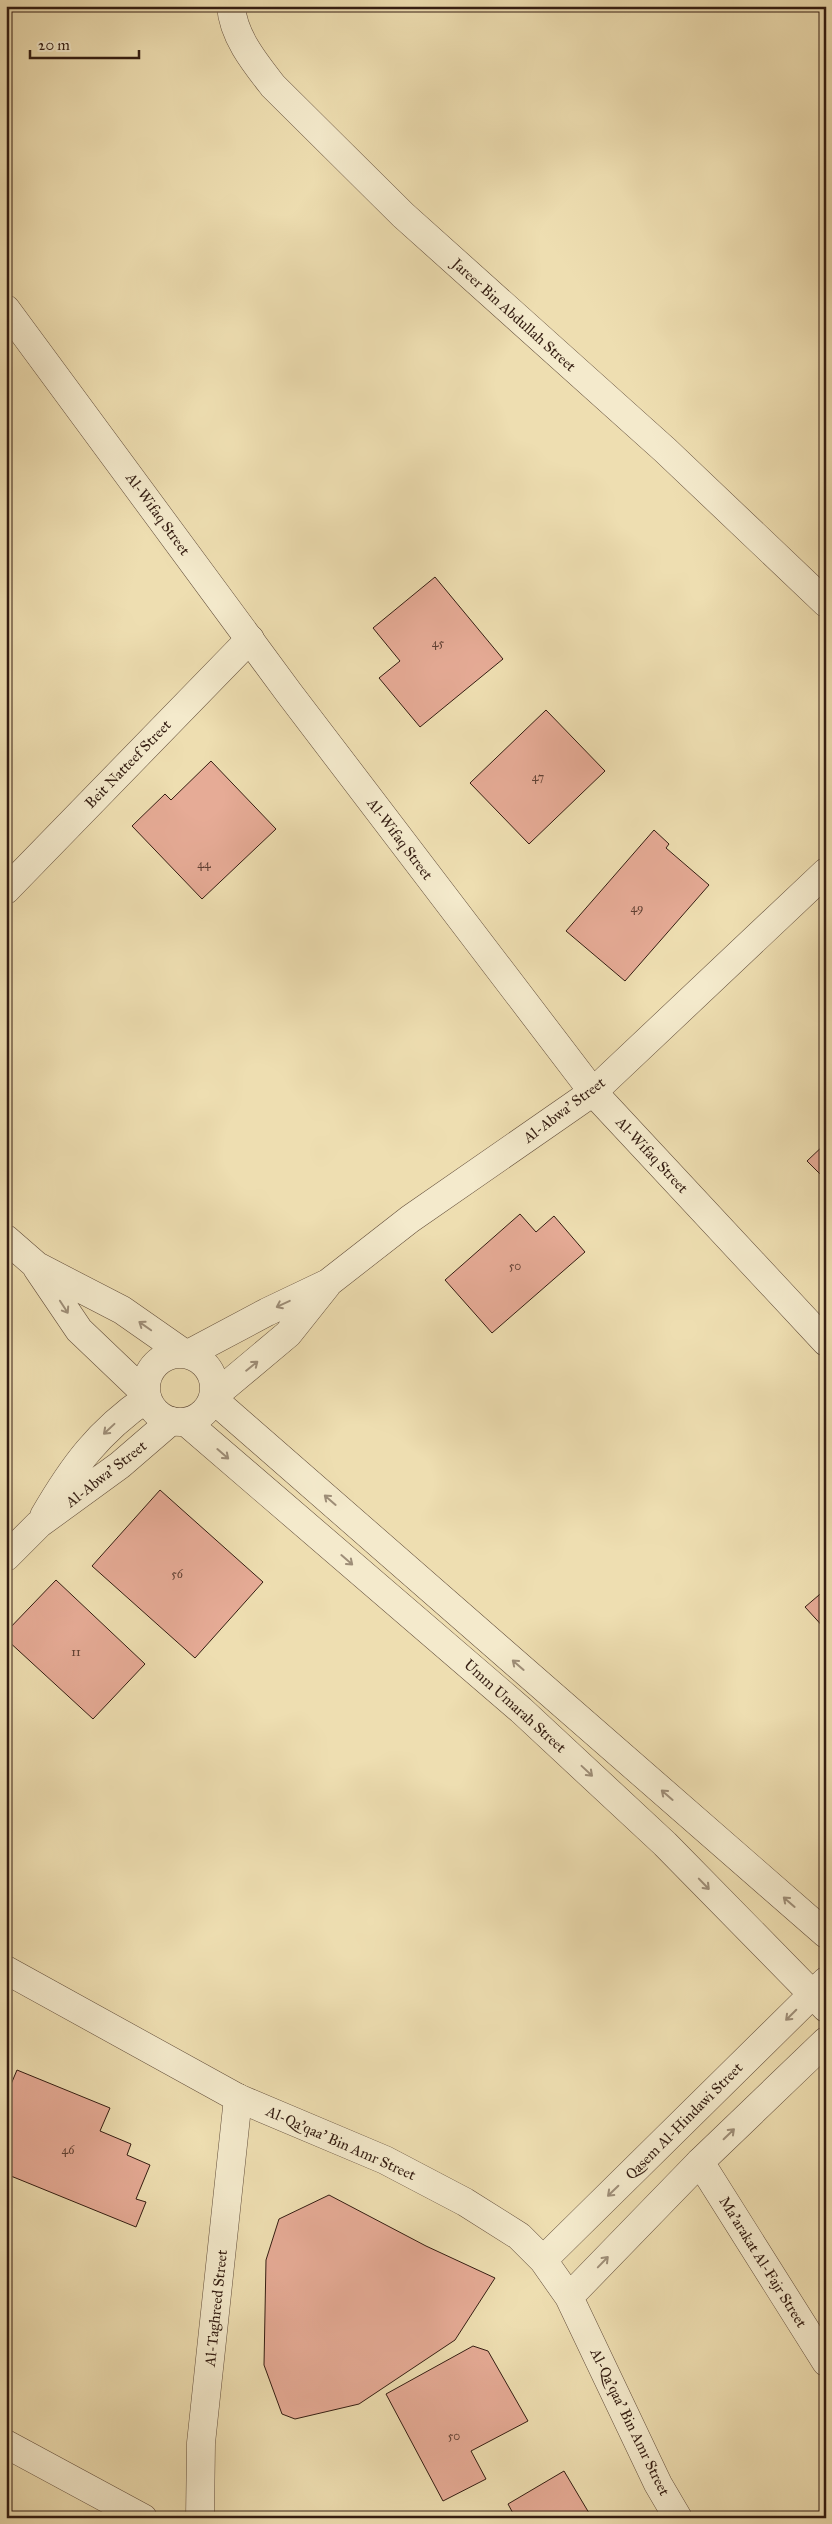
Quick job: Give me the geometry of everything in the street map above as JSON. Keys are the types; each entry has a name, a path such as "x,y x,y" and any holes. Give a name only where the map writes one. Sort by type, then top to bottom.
{"street":[{"name":"Jareer Bin Abdullah Street","path":"231,6 235,27 260,70 273,86 403,215 665,450 826,603"},
{"name":"Al-Wifaq Street","path":"9,318 593,1092 826,1342"},
{"name":"Beit Natteef Street","path":"6,890 250,639"},
{"name":"Al-Abwa’ Street","path":"214,1398 288,1334 328,1284 410,1219 593,1092 826,872"},
{"path":"6,1239 37,1266 122,1310 187,1354 204,1362 214,1378 214,1398 203,1414 179,1422 156,1413 146,1396 79,1330 37,1266"},
{"name":"Al-Abwa’ Street","path":"187,1354 267,1312 328,1284"},
{"path":"146,1396 147,1378 155,1364 169,1355 187,1354"},
{"name":"Al-Abwa’ Street","path":"39,1524 68,1476 86,1451 146,1396"},
{"path":"214,1398 826,1934"},
{"name":"Al-Abwa’ Street","path":"6,1557 39,1524 179,1422"},
{"name":"Umm Umarah Street","path":"179,1422 521,1710 665,1844 821,1995"},
{"path":"521,1710 542,1686"},
{"name":"Al-Qa’qaa’ Bin Amr Street","path":"6,1970 238,2098 385,2160 465,2202 519,2236 542,2260 569,2297 658,2484 678,2518"},
{"name":"Qasem Al-Hindawi Street","path":"542,2260 821,1995"},
{"path":"569,2297 700,2162 826,2041"},
{"name":"Al-Taghreed Street","path":"200,2518 201,2443 238,2098"},
{"name":"Ma’arakat Al-Fajr Street","path":"700,2162 826,2362"},
{"path":"6,2444 143,2518"}],"building":[{"path":"435,577 503,659 420,727 379,678 400,661 373,628"},
{"path":"546,710 605,771 529,844 470,783"},
{"path":"211,761 276,829 202,899 132,826 165,794 171,800"},
{"path":"654,830 669,844 666,848 709,885 625,981 566,931"},
{"path":"826,1143 826,1180 807,1161"},
{"path":"520,1214 536,1232 554,1216 585,1252 492,1333 445,1280"},
{"path":"160,1490 263,1582 195,1658 92,1566"},
{"path":"56,1580 145,1664 93,1719 6,1639 6,1632"},
{"path":"826,1589 826,1630 805,1607"},
{"path":"17,2070 110,2108 100,2131 131,2144 127,2155 150,2165 136,2199 146,2202 136,2227 6,2174 6,2096"},
{"path":"329,2195 426,2246 495,2278 455,2340 359,2404 295,2419 282,2414 264,2365 266,2260 279,2219"},
{"path":"473,2346 488,2351 528,2421 471,2451 486,2479 443,2501 386,2394"},
{"path":"564,2471 592,2518 514,2518 508,2504"}]}
